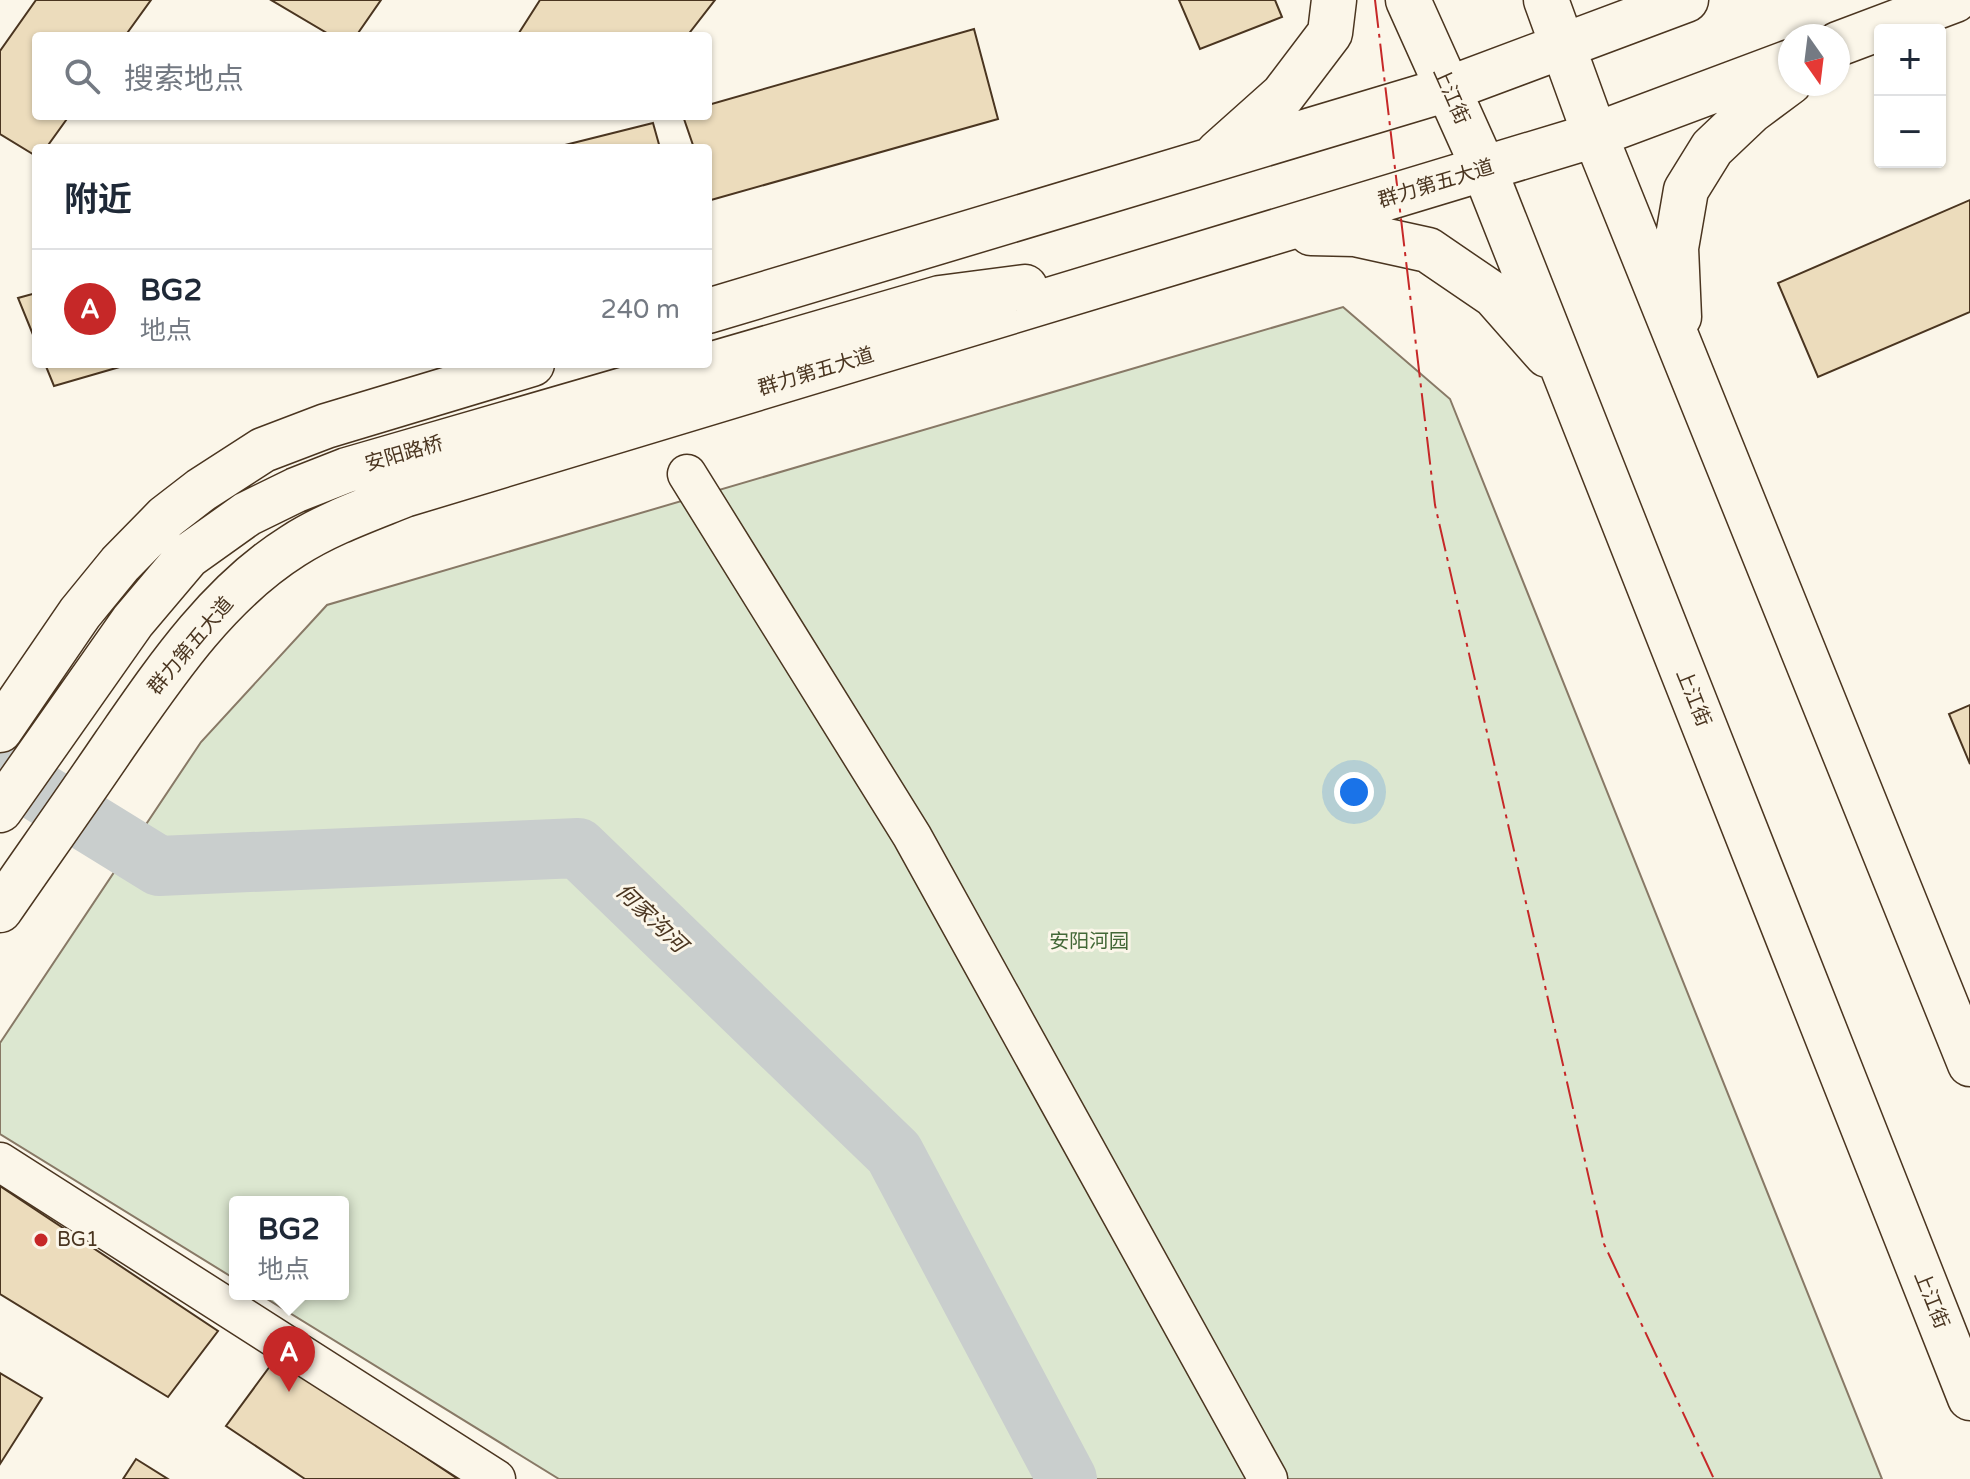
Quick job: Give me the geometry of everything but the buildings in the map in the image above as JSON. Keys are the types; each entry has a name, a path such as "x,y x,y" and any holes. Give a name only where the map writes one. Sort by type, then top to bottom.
{"main road":[{"path":"1209,161 1283,95 1330,33 1334,0"},
{"name":"上江街","path":"1408,0 1484,169 1970,1398"},
{"path":"1546,0 1595,135 1970,1064"},
{"path":"712,310 1448,89 1686,0"},
{"path":"1850,40 1955,0"},
{"name":"群力第五大道","path":"0,910 160,679 207,620 243,584 293,546 343,520 404,495 1151,272 1595,135 1778,66"},
{"path":"1681,347 1676,248 1686,190 1712,148 1751,111 1778,91"},
{"path":"1280,232 1355,234 1428,250 1494,295 1567,378"},
{"name":"安阳路桥","path":"712,364 940,298 1151,272"},
{"path":"0,730 80,613 120,564 166,517 201,490 263,450 326,426 519,368"},
{"name":"安阳路桥","path":"0,810 151,599 188,556 247,514 347,470 699,368"}],"lane":[{"path":"687,474 912,836 1268,1479"},
{"path":"0,1162 496,1479"}],"green space":[{"name":"安阳河园","path":"1343,307 1450,399 1882,1479 559,1479 269,1300 349,1300 349,1196 229,1196 229,1275 0,1134 0,1043 201,742 327,605"}],"waterway":[{"name":"何家沟河","path":"0,768 159,866 578,848 894,1153 1067,1479"}],"power":[{"path":"1375,0 1435,505 1604,1244 1714,1479"}],"place":[{"name":"BG1","path":"41,1240"},
{"name":"BG2","path":"289,1392"}]}
